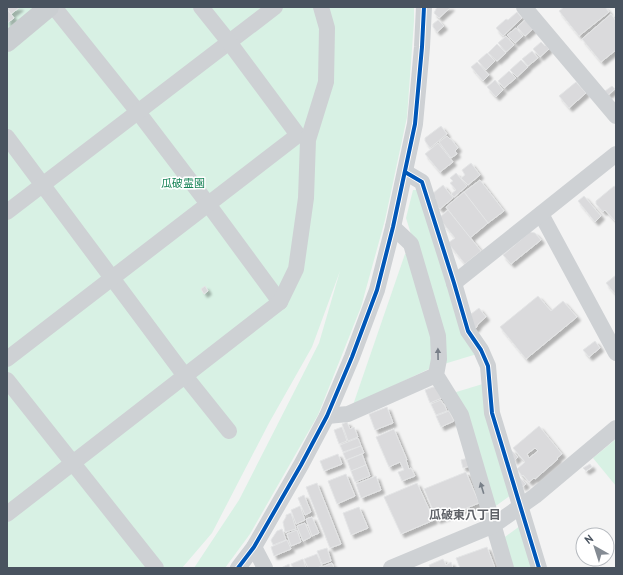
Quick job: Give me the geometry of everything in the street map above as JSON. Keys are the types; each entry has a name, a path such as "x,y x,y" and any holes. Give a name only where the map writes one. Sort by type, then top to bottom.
{"main road":[{"path":"7,42 49,7"}],"street":[{"path":"54,7 138,112 280,302"},
{"path":"7,359 298,135 201,7"},
{"path":"7,212 275,7"},
{"path":"7,514 280,302 296,270 306,198 308,140 326,82 327,28 321,7"},
{"path":"238,568 254,547 327,416 352,357 377,290 393,227 415,124 424,7"},
{"path":"524,7 616,116"},
{"path":"7,137 185,376 229,431"},
{"path":"454,283 616,154"},
{"path":"405,172 422,182 468,331 481,350 488,366 492,413 538,568"},
{"path":"541,214 616,353"},
{"path":"393,227 411,244 438,336 439,360 436,376 460,415 506,568"},
{"path":"327,416 348,414 436,376"},
{"path":"7,380 156,568"},
{"path":"391,568 494,525 535,496 616,428"},
{"path":"254,547 265,568"}],"green space":[{"name":"瓜破霊園","path":"7,7 414,7 407,117 385,220 361,307 318,415 250,534 225,568 194,568 239,500 319,343 340,271 312,347 269,423 212,533 182,568 7,568"},
{"path":"413,190 420,190 477,354 444,364 444,340 406,218"},
{"path":"409,253 433,340 433,367 353,405 405,254"},
{"path":"486,383 511,495 493,508 453,393"},
{"path":"616,439 616,486 593,458"},
{"path":"520,526 532,568 511,568 502,539"}],"building":[{"path":"7,7 20,7 11,14"},
{"path":"437,7 451,7 439,18 434,13"},
{"path":"564,7 605,7 609,12 579,36 559,11"},
{"path":"7,9 14,18 7,23"},
{"path":"517,12 522,18 503,36 496,28"},
{"path":"611,14 616,21 616,50 601,62 582,39"},
{"path":"526,19 534,28 525,36 517,27"},
{"path":"438,20 444,26 437,32 433,27 433,24"},
{"path":"516,28 523,36 515,43 507,35"},
{"path":"506,36 514,45 506,52 498,43"},
{"path":"541,42 549,49 540,57 533,49"},
{"path":"497,44 506,53 497,61 488,53"},
{"path":"532,51 538,58 528,66 522,59"},
{"path":"487,53 495,61 486,70 478,61"},
{"path":"521,60 528,67 517,77 510,70"},
{"path":"477,62 489,75 483,81 471,67"},
{"path":"509,71 516,78 504,88 498,81"},
{"path":"495,80 503,90 496,97 487,87"},
{"path":"576,82 586,93 569,108 559,96"},
{"path":"612,86 615,89 608,95 605,91"},
{"path":"441,126 447,134 430,148 425,141 425,138"},
{"path":"447,136 458,148 455,151 457,154 451,158 439,142"},
{"path":"438,143 453,162 440,172 425,154"},
{"path":"471,163 480,175 468,185 461,178 465,175 462,170"},
{"path":"456,173 467,186 454,197 451,194 456,190 450,183 453,181 450,178"},
{"path":"480,180 504,211 488,223 464,192"},
{"path":"443,185 453,198 440,209 435,204 434,200 436,199 432,194"},
{"path":"614,186 616,187 616,222 605,210 603,212 596,204 596,201"},
{"path":"464,192 488,223 470,238 446,207"},
{"path":"584,196 601,216 595,222 578,201"},
{"path":"448,210 481,251 465,264 448,243 455,238 439,218"},
{"path":"530,232 535,233 541,240 511,264 503,255"},
{"path":"616,275 616,295 606,283"},
{"path":"205,286 208,291 204,294 201,289"},
{"path":"538,296 551,311 563,301 577,317 526,359 500,327"},
{"path":"479,308 486,317 478,324 476,328 472,329 471,314"},
{"path":"595,341 600,348 589,357 583,350"},
{"path":"433,387 438,388 442,398 430,403 425,390"},
{"path":"441,400 447,411 436,415 431,404"},
{"path":"387,407 393,423 375,430 369,414"},
{"path":"449,411 454,421 441,427 436,416"},
{"path":"347,422 350,429 354,427 358,437 348,441 342,424"},
{"path":"539,426 562,454 535,479 534,478 529,482 517,469 525,462 513,448","holes":["535,448 538,451 529,458 527,454"]},
{"path":"342,427 347,441 339,444 334,430"},
{"path":"394,429 407,460 409,469 411,468 415,476 402,481 398,472 404,470 400,462 389,467 376,437"},
{"path":"358,438 361,446 343,452 340,445"},
{"path":"361,446 364,453 346,460 343,453"},
{"path":"511,450 518,457 514,461"},
{"path":"338,454 342,464 324,471 320,461"},
{"path":"362,454 366,465 351,471 347,460"},
{"path":"468,458 470,466 463,468 461,460"},
{"path":"590,464 592,467 586,471 583,468"},
{"path":"366,465 370,476 355,482 351,471"},
{"path":"466,472 479,503 437,520 424,489"},
{"path":"346,474 355,496 337,504 328,481"},
{"path":"376,476 381,490 361,498 356,484"},
{"path":"519,477 526,484 522,487"},
{"path":"317,483 341,544 330,548 306,487"},
{"path":"417,483 434,520 401,534 384,497"},
{"path":"304,495 311,512 305,515 298,498"},
{"path":"300,506 305,520 296,524 291,510"},
{"path":"359,507 368,528 351,535 343,513"},
{"path":"291,513 296,529 285,532 283,522 286,515"},
{"path":"312,517 319,533 312,536 306,519"},
{"path":"305,523 311,537 303,541 297,526"},
{"path":"282,529 286,540 273,545 271,540 277,531"},
{"path":"297,530 301,542 291,546 287,534"},
{"path":"287,540 291,549 274,556 271,547"},
{"path":"487,547 495,568 460,568 456,558"},
{"path":"327,548 331,561 322,564 317,551"},
{"path":"317,554 322,566 317,568 308,568 304,559"},
{"path":"303,559 306,568 293,568 291,564"},
{"path":"443,559 446,565 451,562 453,568 430,568 429,565"},
{"path":"332,563 334,568 322,568 322,567"},
{"path":"289,564 290,568 281,568"}],"cycle path":[{"path":"238,568 254,547 327,416 352,357 377,290 393,227 415,124 424,7"},
{"path":"405,172 422,182 468,331 481,350 488,366 492,413 539,568"}],"district":[{"name":"瓜破東八丁目","path":"465,515"}]}
